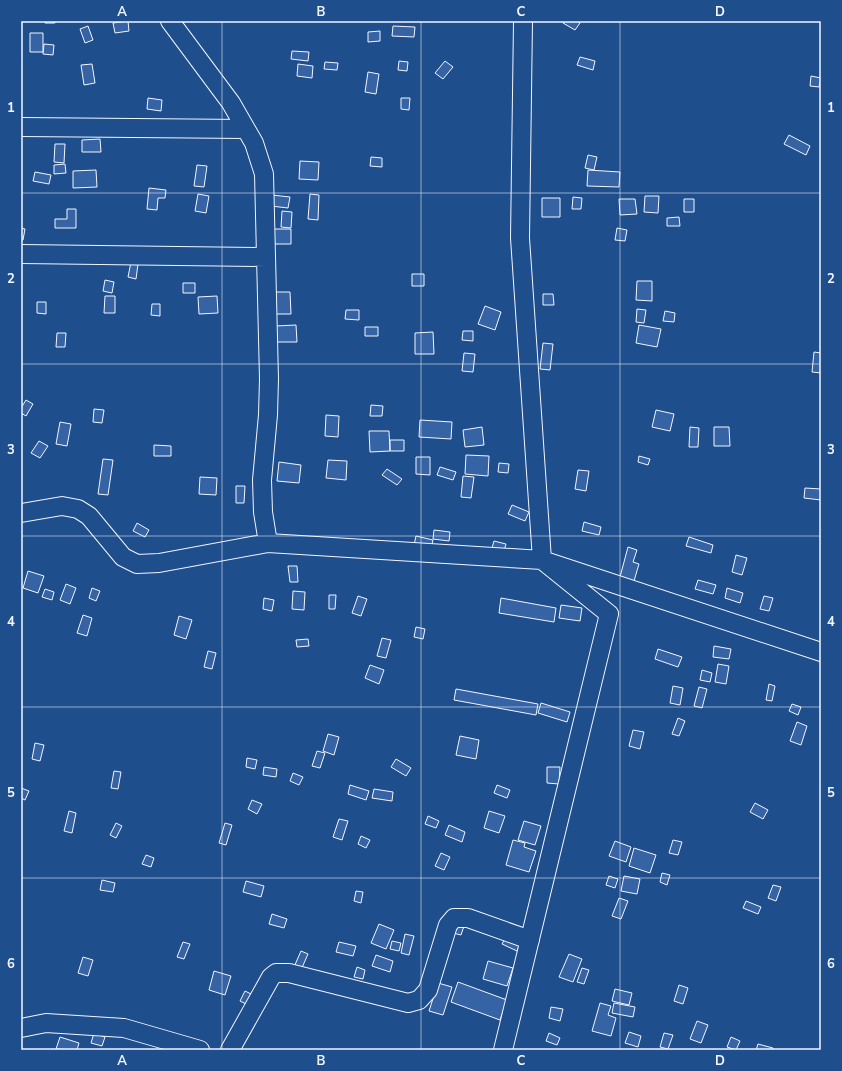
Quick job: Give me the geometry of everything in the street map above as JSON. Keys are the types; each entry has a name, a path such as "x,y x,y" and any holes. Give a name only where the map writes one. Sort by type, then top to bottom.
{"street":[{"path":"170,21 231,103 254,143 264,174 269,379 262,499 268,544"},
{"path":"503,1050 609,614 542,560 520,238 523,21"},
{"path":"21,127 246,128"},
{"path":"21,254 266,257"},
{"path":"21,513 62,506 78,509 89,516 123,557 137,564 159,563 268,544 542,560 821,652"},
{"path":"230,1050 271,977 276,973 289,973 408,1003 419,1000 428,990 448,925 454,918 468,918 530,940"},
{"path":"21,1028 46,1023 124,1028 200,1050"}],"building":[{"path":"45,21 55,21 55,23 45,23"},
{"path":"128,21 129,31 115,33 113,23"},
{"path":"564,21 577,21 580,23 575,30 563,23"},
{"path":"88,26 93,40 85,43 80,29"},
{"path":"393,26 415,27 414,37 392,36"},
{"path":"380,31 380,41 368,42 368,32"},
{"path":"30,33 43,33 43,52 30,52"},
{"path":"44,44 54,45 53,55 43,54"},
{"path":"292,51 309,52 308,61 291,59"},
{"path":"580,57 595,61 593,70 577,65"},
{"path":"399,61 408,62 407,71 398,70"},
{"path":"445,61 453,67 443,79 435,73"},
{"path":"325,62 338,63 337,70 324,69"},
{"path":"92,64 95,83 84,85 81,65"},
{"path":"298,64 313,66 312,78 297,76"},
{"path":"368,72 379,74 376,94 365,92"},
{"path":"811,76 821,78 819,87 810,86"},
{"path":"148,98 162,100 161,111 147,109"},
{"path":"401,98 410,98 409,110 401,109"},
{"path":"789,135 810,146 806,155 784,144"},
{"path":"100,139 101,152 82,152 82,140"},
{"path":"55,144 65,144 64,163 54,162"},
{"path":"588,155 597,157 594,170 585,168"},
{"path":"371,157 382,158 382,167 370,166"},
{"path":"300,161 319,162 318,180 299,179"},
{"path":"65,164 66,173 54,174 54,165"},
{"path":"197,165 207,166 204,187 194,186"},
{"path":"96,170 97,187 73,188 73,171"},
{"path":"588,170 620,172 619,187 587,186"},
{"path":"35,172 51,175 49,184 33,181"},
{"path":"149,188 166,190 165,198 158,198 157,210 147,209"},
{"path":"198,194 209,196 206,213 195,211"},
{"path":"310,194 319,195 318,220 308,219"},
{"path":"272,195 290,197 288,208 271,206"},
{"path":"645,196 659,196 658,213 644,212"},
{"path":"573,197 582,198 581,209 572,209"},
{"path":"542,198 560,198 560,217 542,217"},
{"path":"619,199 635,199 637,214 620,215"},
{"path":"684,199 694,199 694,212 684,212"},
{"path":"67,209 76,209 76,228 55,228 55,219 67,219"},
{"path":"282,211 292,212 291,228 281,227"},
{"path":"679,217 680,226 667,226 667,218"},
{"path":"21,228 25,229 23,240 21,240"},
{"path":"617,228 627,230 625,241 615,240"},
{"path":"271,229 291,229 291,244 271,244"},
{"path":"131,262 138,264 136,279 128,277"},
{"path":"412,274 424,274 424,286 412,286"},
{"path":"105,280 114,282 112,293 103,291"},
{"path":"637,281 652,281 652,301 636,300"},
{"path":"183,283 195,283 195,293 183,293"},
{"path":"273,292 290,292 291,314 274,314"},
{"path":"543,294 553,294 554,305 543,305"},
{"path":"105,296 115,296 115,313 104,313"},
{"path":"217,296 218,313 199,314 198,297"},
{"path":"37,302 46,302 46,314 37,313"},
{"path":"152,304 160,304 160,316 151,315"},
{"path":"485,306 501,312 495,330 478,324"},
{"path":"637,309 646,310 644,323 636,322"},
{"path":"346,310 359,310 359,320 345,319"},
{"path":"665,311 675,313 674,322 663,321"},
{"path":"296,325 297,342 277,342 276,326"},
{"path":"639,325 661,329 657,347 636,343"},
{"path":"365,327 378,327 378,336 365,336"},
{"path":"463,331 473,331 473,341 462,340"},
{"path":"433,332 434,354 415,354 415,333"},
{"path":"57,333 66,333 65,347 56,347"},
{"path":"543,343 553,344 550,370 540,369"},
{"path":"814,352 821,353 821,373 812,372"},
{"path":"464,353 475,354 473,372 462,371"},
{"path":"26,400 33,404 26,416 21,413 21,408"},
{"path":"371,405 383,406 382,416 370,416"},
{"path":"94,409 104,410 102,423 93,422"},
{"path":"656,410 674,414 670,431 652,427"},
{"path":"326,415 339,416 338,437 325,436"},
{"path":"420,420 452,422 451,439 419,437"},
{"path":"60,422 71,424 67,446 56,444"},
{"path":"482,427 484,445 465,447 463,430"},
{"path":"690,427 699,428 698,447 689,447"},
{"path":"714,427 729,427 730,446 714,446"},
{"path":"369,431 389,431 390,451 370,452"},
{"path":"390,440 404,440 404,451 390,451"},
{"path":"39,441 48,446 40,458 31,453"},
{"path":"154,445 171,446 171,456 154,456"},
{"path":"466,455 489,456 488,476 465,474"},
{"path":"639,456 650,459 648,465 638,462"},
{"path":"416,457 430,457 430,475 416,474"},
{"path":"103,459 113,460 108,495 98,494"},
{"path":"328,460 347,461 346,480 326,478"},
{"path":"279,462 301,465 299,483 277,481"},
{"path":"499,463 509,464 508,473 498,472"},
{"path":"440,467 456,472 453,480 437,475"},
{"path":"387,469 402,479 397,485 382,475"},
{"path":"578,470 589,471 586,491 575,489"},
{"path":"463,476 474,477 471,498 461,497"},
{"path":"200,477 217,478 216,495 199,494"},
{"path":"236,486 245,486 244,503 236,503"},
{"path":"805,488 821,489 821,500 804,498"},
{"path":"512,505 529,512 525,521 508,514"},
{"path":"584,522 601,527 599,535 582,531"},
{"path":"137,523 149,530 145,537 133,531"},
{"path":"434,530 450,532 449,541 433,539"},
{"path":"416,536 433,540 431,549 414,545"},
{"path":"689,537 713,545 711,553 686,546"},
{"path":"494,541 506,544 504,551 492,548"},
{"path":"628,547 637,550 633,562 639,564 634,581 620,577"},
{"path":"736,555 747,558 742,575 732,572"},
{"path":"288,566 297,566 298,582 290,582"},
{"path":"28,571 44,576 38,593 23,588"},
{"path":"698,580 716,585 713,594 695,589"},
{"path":"66,584 76,588 70,604 60,600"},
{"path":"92,588 100,591 96,601 89,598"},
{"path":"727,588 743,593 740,603 725,598"},
{"path":"45,589 54,592 52,600 42,597"},
{"path":"293,591 305,592 304,610 292,609"},
{"path":"329,595 336,595 335,609 329,609"},
{"path":"358,596 367,599 361,616 352,613"},
{"path":"764,596 773,598 769,611 760,609"},
{"path":"264,598 274,600 272,611 263,609"},
{"path":"501,598 556,608 554,622 499,613"},
{"path":"561,605 582,608 580,621 559,618"},
{"path":"83,615 92,618 87,636 77,633"},
{"path":"179,616 192,620 186,639 174,635"},
{"path":"416,627 425,629 423,639 414,637"},
{"path":"382,638 391,640 386,658 377,656"},
{"path":"308,639 309,646 297,647 296,640"},
{"path":"714,646 731,649 729,659 713,657"},
{"path":"658,649 682,657 678,667 655,659"},
{"path":"208,651 216,653 212,669 204,667"},
{"path":"718,664 729,666 726,684 715,682"},
{"path":"370,665 384,670 379,684 365,678"},
{"path":"702,670 712,673 710,682 700,680"},
{"path":"769,684 775,686 772,701 766,700"},
{"path":"673,686 683,688 680,705 670,703"},
{"path":"699,687 707,689 702,708 694,706"},
{"path":"456,689 538,704 536,715 454,700"},
{"path":"541,703 570,712 567,722 538,713"},
{"path":"792,704 801,707 798,715 789,711"},
{"path":"678,718 685,721 679,736 672,734"},
{"path":"797,722 807,726 801,745 790,741"},
{"path":"633,730 644,732 640,749 629,746"},
{"path":"328,734 339,737 334,755 323,751"},
{"path":"460,736 479,740 476,759 456,755"},
{"path":"35,743 44,745 40,761 32,759"},
{"path":"317,751 325,753 320,768 312,766"},
{"path":"247,758 257,760 255,769 246,767"},
{"path":"396,759 411,768 406,776 391,767"},
{"path":"264,767 277,769 276,777 263,775"},
{"path":"547,767 560,767 559,784 547,783"},
{"path":"114,771 121,772 118,789 111,788"},
{"path":"293,773 303,777 299,785 290,781"},
{"path":"350,785 369,791 366,800 348,794"},
{"path":"497,785 510,790 507,798 494,793"},
{"path":"21,788 29,791 25,800 21,798"},
{"path":"374,789 393,792 392,801 372,798"},
{"path":"252,800 262,804 257,814 248,809"},
{"path":"755,803 768,810 763,819 750,812"},
{"path":"69,811 76,813 72,833 64,831"},
{"path":"489,811 505,816 499,833 484,828"},
{"path":"428,816 439,821 436,828 425,824"},
{"path":"339,819 348,821 342,840 333,837"},
{"path":"524,821 541,826 535,845 518,840"},
{"path":"116,823 122,826 116,838 110,835"},
{"path":"225,823 232,825 226,845 219,843"},
{"path":"449,825 465,832 462,842 445,835"},
{"path":"361,836 370,840 366,848 358,844"},
{"path":"513,840 525,843 524,847 536,851 529,872 506,865"},
{"path":"673,840 682,842 678,855 669,853"},
{"path":"615,841 631,847 626,862 609,856"},
{"path":"634,848 656,855 650,873 629,866"},
{"path":"441,853 450,857 444,870 435,866"},
{"path":"146,855 154,858 151,867 142,864"},
{"path":"662,873 670,875 667,885 660,882"},
{"path":"609,876 618,879 615,888 606,885"},
{"path":"624,876 640,879 637,894 621,891"},
{"path":"102,880 115,883 113,892 100,890"},
{"path":"246,881 264,886 261,897 243,892"},
{"path":"773,885 781,887 776,901 768,898"},
{"path":"356,891 363,892 361,903 354,901"},
{"path":"619,898 628,901 621,919 612,916"},
{"path":"746,901 761,907 758,914 743,908"},
{"path":"272,914 287,919 284,928 269,924"},
{"path":"456,923 464,926 461,935 453,933"},
{"path":"379,924 394,930 386,949 371,943"},
{"path":"405,934 414,936 409,955 401,953"},
{"path":"507,935 521,942 517,951 502,944"},
{"path":"392,941 401,943 399,951 390,949"},
{"path":"183,942 190,944 184,959 177,957"},
{"path":"339,942 356,946 353,956 336,952"},
{"path":"301,951 308,954 301,970 294,967"},
{"path":"569,954 582,959 573,982 559,977"},
{"path":"376,955 393,961 390,972 372,966"},
{"path":"83,957 93,960 88,976 78,973"},
{"path":"488,961 513,968 507,986 483,979"},
{"path":"357,967 365,970 363,979 354,977"},
{"path":"582,968 589,970 584,984 577,982"},
{"path":"214,971 231,976 225,995 209,990"},
{"path":"458,982 507,1000 500,1020 451,1002"},
{"path":"438,983 452,987 443,1015 429,1011"},
{"path":"679,985 688,988 683,1004 674,1001"},
{"path":"615,989 632,993 629,1005 612,1001"},
{"path":"245,991 253,995 248,1005 240,1001"},
{"path":"600,1003 611,1006 608,1015 616,1018 611,1036 592,1031"},
{"path":"614,1003 635,1007 633,1017 612,1013"},
{"path":"551,1007 563,1009 560,1021 549,1018"},
{"path":"697,1021 708,1025 701,1043 690,1039"},
{"path":"629,1032 641,1036 638,1047 625,1043"},
{"path":"94,1033 105,1037 102,1046 91,1043"},
{"path":"549,1033 560,1038 557,1045 546,1041"},
{"path":"664,1033 673,1035 668,1049 660,1047"},
{"path":"60,1037 79,1043 77,1050 56,1049"},
{"path":"731,1037 740,1041 736,1050 727,1047"},
{"path":"758,1044 773,1048 772,1050 756,1050"}]}
